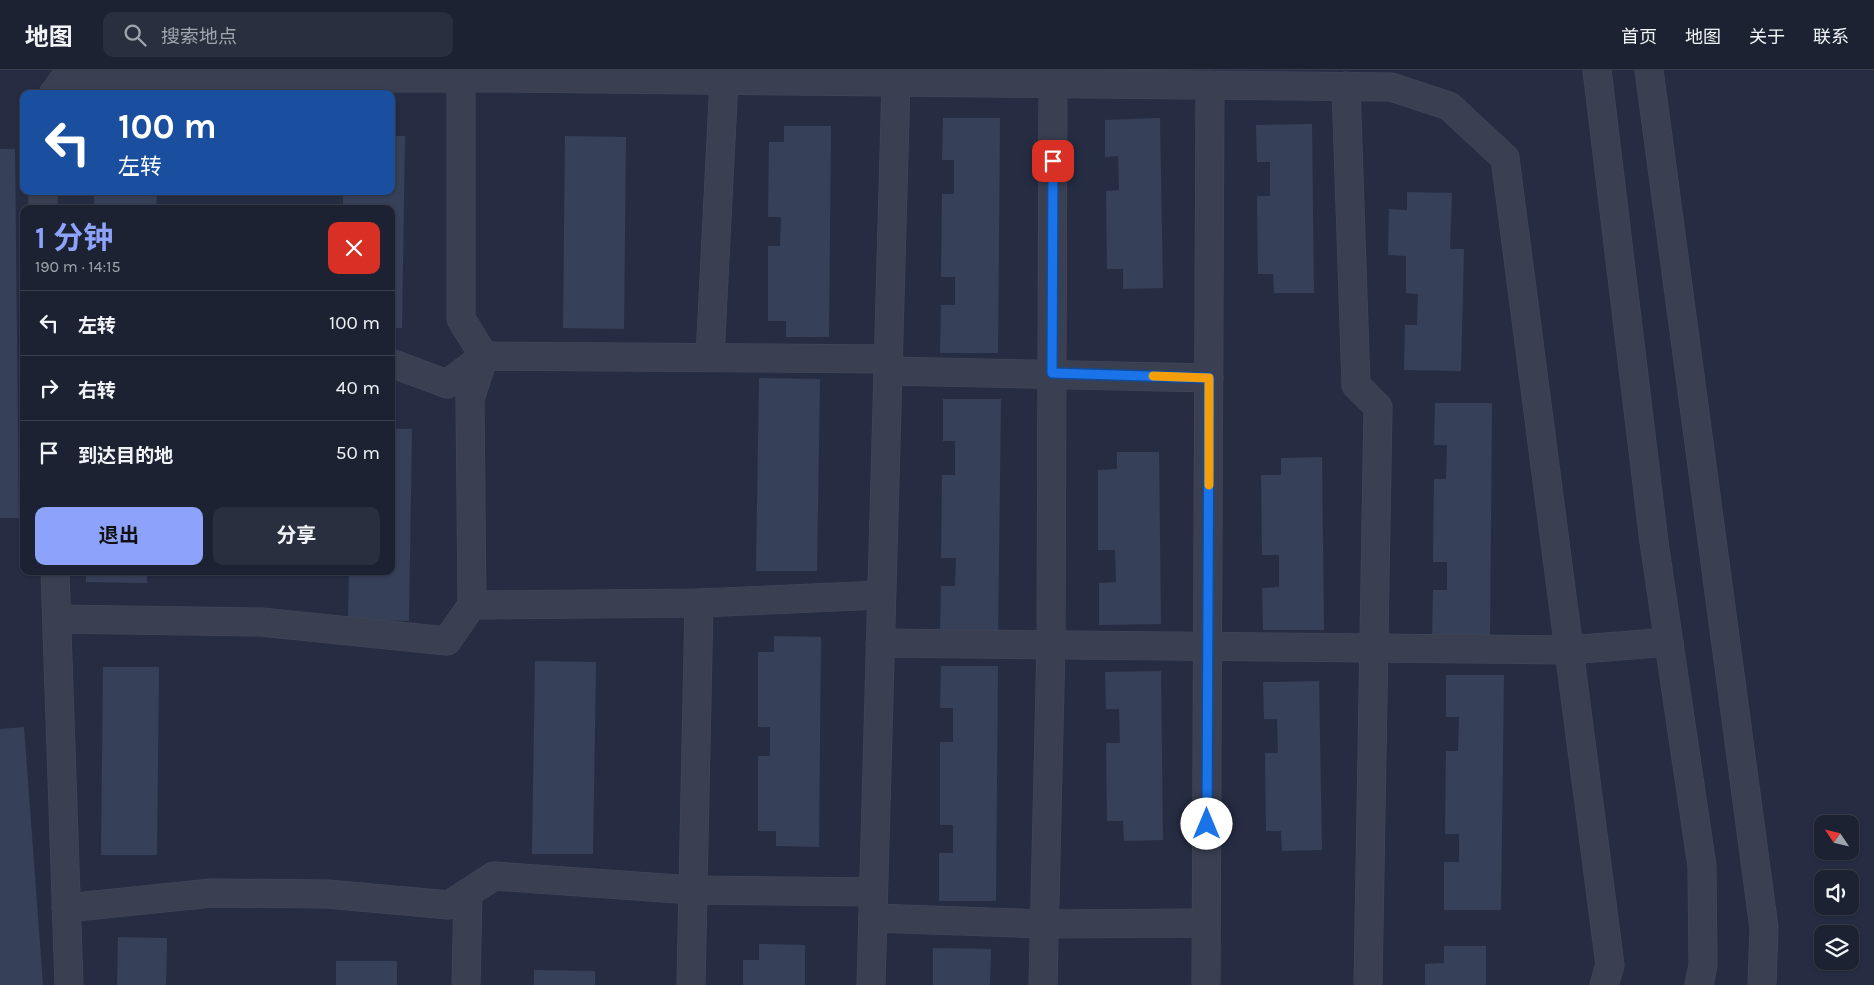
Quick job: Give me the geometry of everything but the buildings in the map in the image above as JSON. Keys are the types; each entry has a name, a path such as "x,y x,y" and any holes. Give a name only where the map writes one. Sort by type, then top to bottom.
{"street":[{"path":"1597,70 1654,542 1702,866 1703,965 1699,985"},
{"path":"1649,70 1764,928 1762,985"},
{"path":"56,90 66,78 461,78 501,74 724,80 1391,87 1449,106 1505,158 1610,965 1604,985"},
{"path":"57,619 261,622 447,641 472,605 470,399 484,356 461,319 461,78"},
{"path":"710,358 724,80"},
{"path":"871,985 896,82"},
{"path":"1043,985 1051,644 1054,84"},
{"path":"1206,985 1210,85"},
{"path":"1346,86 1356,385 1378,407 1368,985"},
{"path":"395,364 447,384 484,356 710,358 1209,378"},
{"path":"55,575 68,985"},
{"path":"472,605 699,603 881,595"},
{"path":"691,985 699,603"},
{"path":"880,643 1569,650 1669,642"},
{"path":"66,908 212,893 327,894 449,905 494,876 873,905 1044,924 1206,923"},
{"path":"466,985 468,893"}],"slow traffic":[{"path":"1153,376 1209,378 1209,485"}],"route":[{"path":"1053,161 1052,373 1209,378 1207,824"}]}
